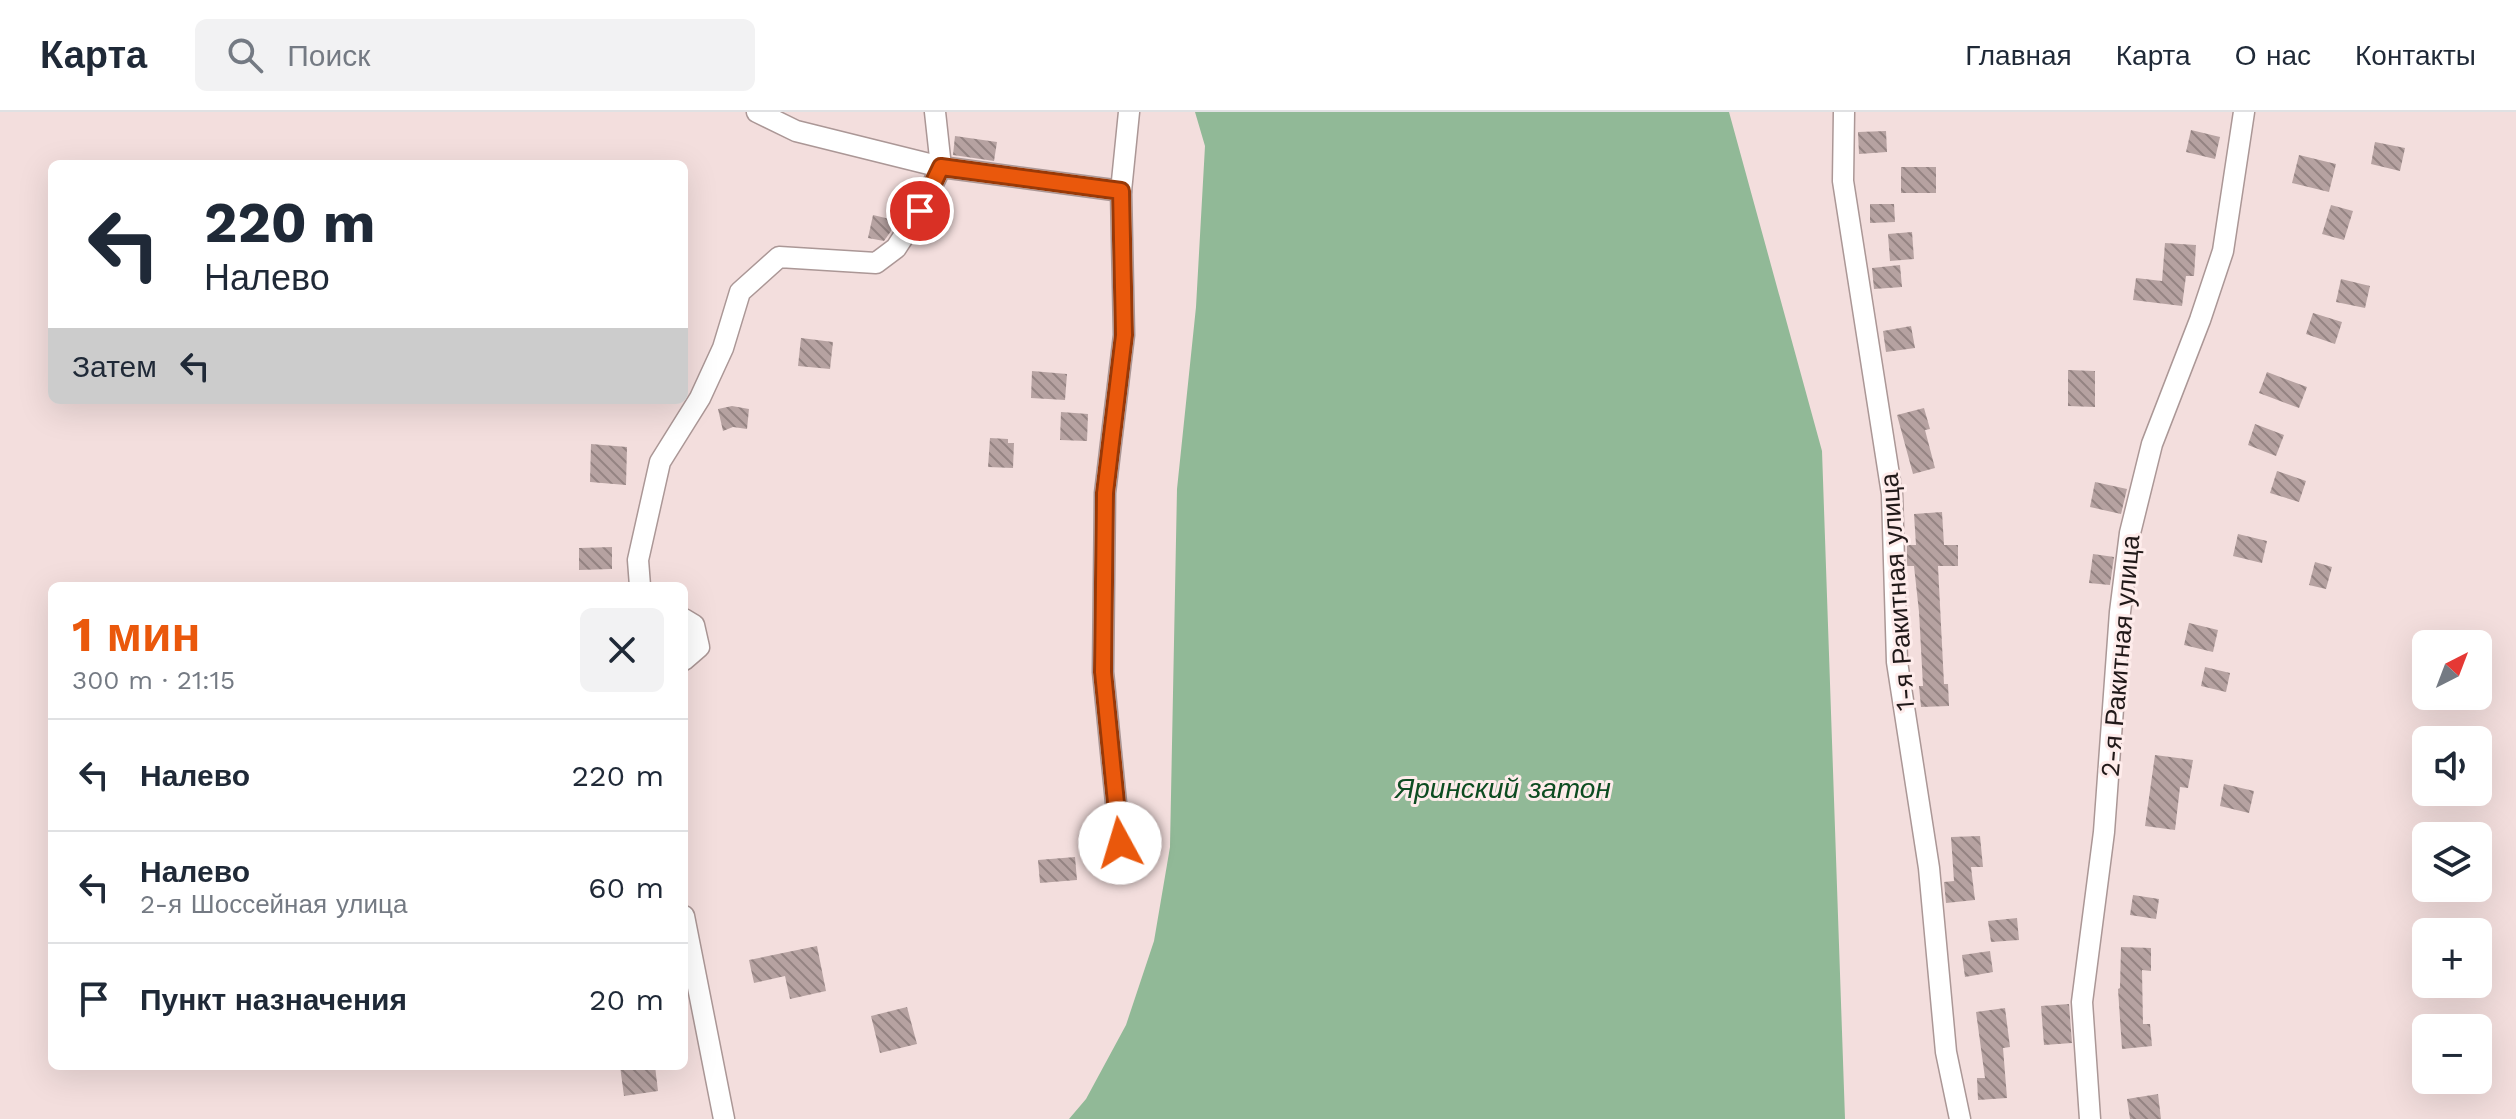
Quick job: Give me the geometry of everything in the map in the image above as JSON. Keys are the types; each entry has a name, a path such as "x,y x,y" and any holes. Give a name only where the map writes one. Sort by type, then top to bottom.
{"street":[{"path":"757,112 796,131 941,167 1121,191"},
{"path":"640,582 638,560 660,462 712,373 740,292 779,257 876,263 896,248 920,211 941,167 935,112"},
{"path":"1120,843 1103,672 1105,493 1124,335 1121,191 1129,112"},
{"name":"1-я Ракитная улица","path":"1844,112 1843,181 1892,494 1897,662 1929,868 1946,1052 1960,1119"},
{"name":"2-я Ракитная улица","path":"2090,1119 2082,1002 2104,832 2120,612 2130,533 2152,444 2223,251 2244,112"},
{"path":"688,621 694,625 699,647 688,657"},
{"path":"688,936 724,1119"}],"water":[{"name":"Яринский затон","path":"1195,112 1729,112 1822,451 1845,1119 1069,1119 1086,1099 1126,1025 1154,941 1170,847 1177,489 1196,307 1205,146"}],"building":[{"path":"2191,130 2220,137 2215,159 2186,152"},
{"path":"1886,131 1887,152 1859,154 1858,132"},
{"path":"955,136 997,142 994,161 953,155"},
{"path":"2375,142 2405,148 2400,171 2371,164"},
{"path":"2299,155 2336,164 2329,192 2292,183"},
{"path":"1901,167 1936,167 1936,193 1901,193"},
{"path":"1870,204 1894,204 1895,222 1870,223"},
{"path":"2331,205 2353,211 2344,240 2322,234"},
{"path":"873,215 894,220 884,241 868,238"},
{"path":"1912,232 1914,259 1890,261 1888,234"},
{"path":"2165,243 2196,245 2194,276 2186,276 2182,306 2133,300 2136,278 2162,281"},
{"path":"1900,265 1902,287 1874,289 1872,268"},
{"path":"2341,279 2370,286 2365,308 2336,302"},
{"path":"2313,313 2342,322 2335,344 2306,334"},
{"path":"1911,326 1915,348 1886,352 1883,331"},
{"path":"801,338 833,342 830,369 798,366"},
{"path":"2068,370 2095,371 2095,407 2068,406"},
{"path":"1032,371 1067,374 1065,400 1031,398"},
{"path":"2267,372 2307,387 2299,408 2259,393"},
{"path":"732,406 749,409 747,429 733,427 723,431 718,409"},
{"path":"1924,408 1930,429 1925,430 1935,468 1913,474 1897,415"},
{"path":"1061,412 1088,414 1087,441 1060,440"},
{"path":"2255,424 2284,435 2276,456 2248,445"},
{"path":"990,438 1008,439 1008,443 1014,443 1013,468 988,467"},
{"path":"591,444 627,447 626,485 590,482"},
{"path":"2277,471 2306,481 2299,502 2270,493"},
{"path":"2095,482 2127,489 2121,514 2090,507"},
{"path":"1942,512 1944,545 1958,545 1958,566 1938,566 1944,684 1948,684 1949,706 1921,707 1919,686 1923,686 1919,612 1914,566 1907,566 1907,545 1916,545 1914,514"},
{"path":"2238,534 2267,541 2262,563 2233,556"},
{"path":"612,547 612,569 579,570 579,548"},
{"path":"2093,554 2114,557 2110,585 2089,583"},
{"path":"2315,562 2332,567 2326,589 2309,585"},
{"path":"2189,623 2218,630 2213,652 2184,645"},
{"path":"2205,667 2230,673 2226,692 2201,686"},
{"path":"2155,755 2193,760 2188,788 2180,787 2175,830 2145,826"},
{"path":"2224,784 2254,791 2249,813 2220,806"},
{"path":"1980,836 1983,867 1971,867 1975,900 1946,903 1944,882 1954,881 1951,837"},
{"path":"1075,857 1077,880 1040,883 1038,860"},
{"path":"2133,895 2159,899 2156,919 2130,915"},
{"path":"2017,918 2019,940 1991,942 1988,921"},
{"path":"817,946 826,991 790,999 785,976 754,983 749,960"},
{"path":"2121,947 2151,948 2151,971 2142,970 2143,1024 2150,1024 2152,1046 2122,1049 2118,989"},
{"path":"1990,951 1993,972 1965,977 1962,955"},
{"path":"2069,1004 2072,1043 2044,1045 2041,1006"},
{"path":"907,1007 917,1044 880,1053 871,1016"},
{"path":"2005,1008 2010,1047 2003,1048 2007,1098 1978,1100 1977,1078 1985,1078 1976,1012"},
{"path":"621,1070 655,1070 658,1091 624,1096"},
{"path":"2158,1094 2161,1119 2130,1119 2127,1099"}],"route":[{"path":"920,211 941,167 1121,191 1124,335 1105,493 1103,672 1120,843"}]}
